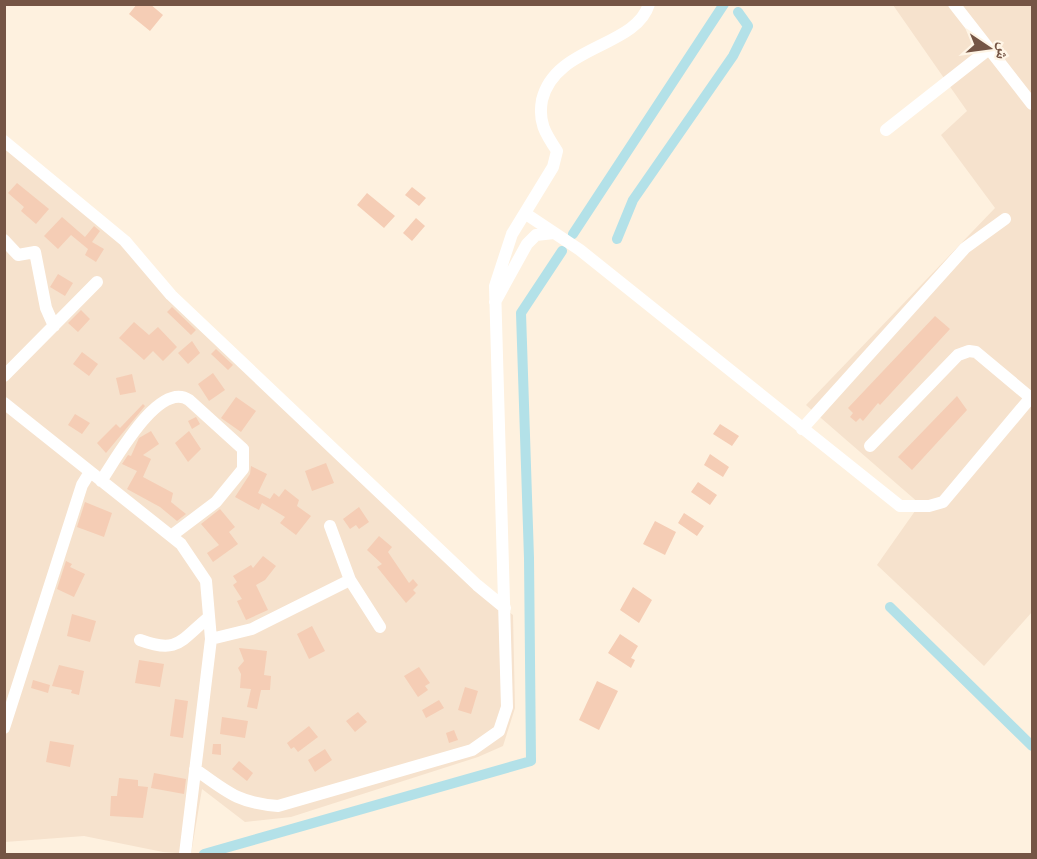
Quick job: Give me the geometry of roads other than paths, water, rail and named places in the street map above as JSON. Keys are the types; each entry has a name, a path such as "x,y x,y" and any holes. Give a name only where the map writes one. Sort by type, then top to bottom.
{"street":[{"path":"195,769 234,798 256,804 278,806 472,750 499,731 507,707 494,295 500,267 512,234 526,214 552,166 557,151 542,129 541,109 545,90 560,68 634,26 649,4"},
{"path":"954,4 988,49 1027,89 1032,104"},
{"path":"886,130 988,49"},
{"path":"4,141 124,241 171,295 505,608"},
{"path":"526,214 580,250 900,506 929,506 943,502 1031,397 976,352 969,351 958,355 870,446"},
{"path":"802,429 965,248 1005,219"},
{"path":"495,303 527,244 536,235 554,233"},
{"path":"4,240 18,255 36,252 46,308 54,326"},
{"path":"4,376 97,282"},
{"path":"101,481 153,410 173,395 182,395 189,400 243,448 243,469 216,502 171,536"},
{"path":"4,403 181,544 206,581 210,639 195,769 189,853"},
{"path":"4,728 82,485 90,472"},
{"path":"330,526 350,580 380,627"},
{"path":"210,639 252,628 350,580"},
{"path":"140,640 161,647 172,647 209,617"}],"waterway":[{"path":"573,234 724,4"},
{"path":"617,239 633,200 733,56 748,26 738,12"},
{"path":"204,854 531,761 529,558 521,313 562,251"},
{"path":"890,607 1032,746"}]}
